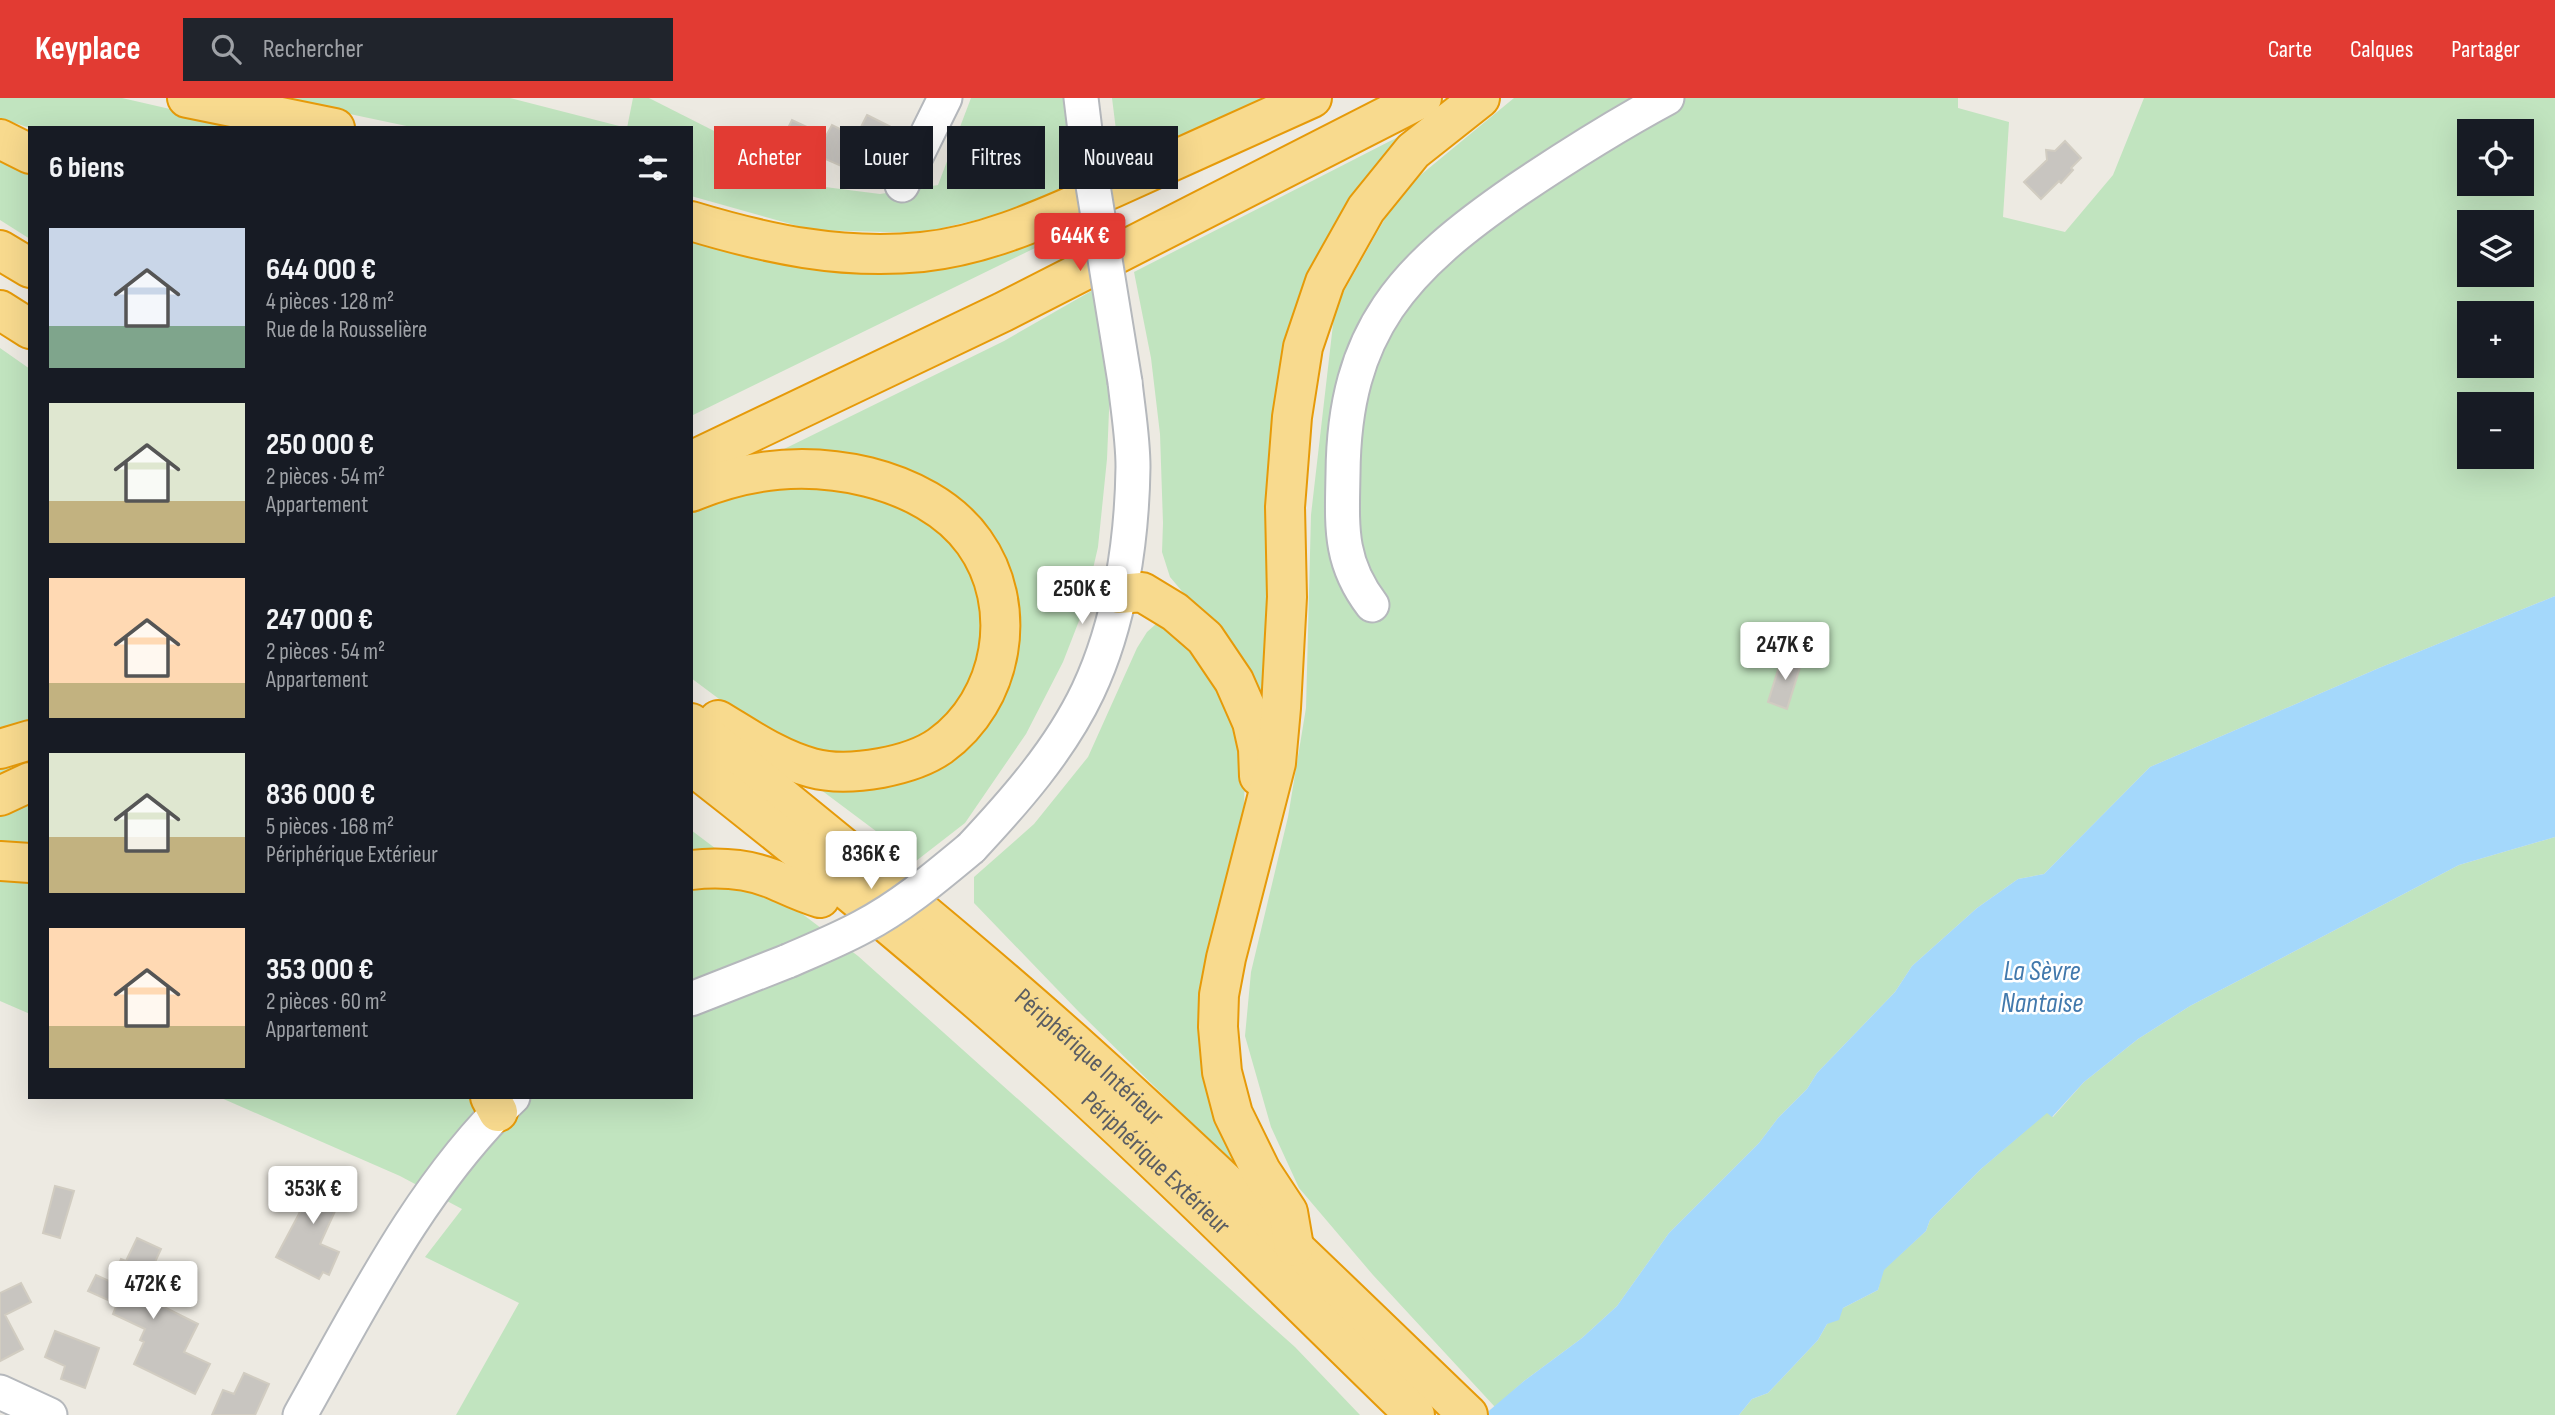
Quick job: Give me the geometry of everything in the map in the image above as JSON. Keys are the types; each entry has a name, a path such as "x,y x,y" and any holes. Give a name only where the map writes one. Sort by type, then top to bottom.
{"highway":[{"path":"187,98 325,126"},
{"path":"693,222 764,242 839,253 923,252 969,243 1033,223 1312,98"},
{"path":"693,440 1368,98"},
{"path":"693,460 1003,312 1422,98"},
{"path":"1294,1247 1288,1212 1261,1171 1233,1114 1222,1072 1219,995 1276,763 1282,708 1287,597 1285,507 1292,417 1303,347 1325,282 1366,209 1413,151 1480,98"},
{"path":"0,139 28,152"},
{"path":"0,250 28,267"},
{"path":"0,286 28,303"},
{"path":"0,310 28,328"},
{"path":"693,475 898,372 1003,312"},
{"path":"0,335 28,348"},
{"path":"693,491 739,475 794,467 852,473 904,489 947,514 974,542 990,570 1001,628 994,675 970,717 939,747 903,763 852,772 814,768 769,750 718,720 693,721"},
{"path":"1119,594 1142,592 1175,612 1205,638 1234,681 1252,722 1258,749 1264,806"},
{"name":"Périphérique Intérieur","path":"693,723 1025,1000 1294,1247 1379,1354 1468,1415"},
{"path":"0,749 28,741"},
{"path":"0,776 28,763"},
{"name":"Périphérique Extérieur","path":"693,767 989,1011 1061,1074 1231,1234 1379,1354 1415,1415"},
{"path":"0,796 28,783"},
{"path":"693,797 930,989 953,1000 989,1011"},
{"path":"0,861 28,863"},
{"path":"693,870 724,868 755,874 820,898"}],"street":[{"path":"931,126 945,98"},
{"path":"693,998 788,961 862,927 929,883 971,848 1018,796 1041,767 1087,691 1102,655 1119,594 1129,531 1133,466 1125,382 1081,98"},
{"path":"1373,605 1357,586 1346,557 1342,508 1347,409 1359,363 1376,325 1404,283 1433,254 1474,220 1566,157 1667,98"},
{"path":"300,1415 408,1229 500,1102"},
{"path":"0,1392 50,1415"}],"green space":[{"path":"0,98 122,98 244,126 28,127 0,118"},
{"path":"274,98 510,98 619,126 407,126"},
{"path":"633,98 649,98 714,131 714,189 826,187 880,194 933,189 933,186 938,185 947,161 947,189 1045,189 1045,126 960,126 971,98 1065,98 1068,126 1059,126 1059,189 1076,190 1026,208 921,233 812,230 693,197 693,126 627,126"},
{"path":"1112,98 1270,98 1178,141 1178,126 1116,126"},
{"path":"1514,98 1958,98 1958,108 2009,122 2003,217 2065,232 2113,175 2144,98 2555,98 2555,596 2379,668 2150,767 2044,874 2018,879 1977,908 1912,966 1895,992 1817,1073 1807,1089 1778,1118 1759,1143 1669,1233 1617,1306 1582,1338 1524,1381 1495,1407 1373,1275 1299,1188 1271,1127 1245,1036 1251,972 1288,817 1306,708 1311,515 1335,307 1400,192"},
{"path":"1398,137 1397,144 1316,265 1267,712 1223,640 1170,577 1162,552 1160,434 1151,358 1134,272"},
{"path":"0,152 28,167 28,238 0,220"},
{"path":"1075,223 1076,228 693,415 693,240 787,264"},
{"path":"1093,290 1110,387 1107,459 1098,547 1084,608 1063,662 1026,734 965,823 916,861 813,784 874,789 923,772 990,722 1008,667 964,511 780,451 1004,341"},
{"path":"0,348 28,368 28,1013 0,1001"},
{"path":"763,486 864,491 922,516 975,570 985,610 977,688 948,723 901,752 850,758 778,743 693,679 693,504"},
{"path":"1156,624 1170,628 1210,670 1245,751 1244,818 1224,897 1244,1158 1237,1168 1079,1012 974,903 974,877 1034,824 1088,757 1137,648"},
{"path":"693,832 858,956 1295,1347 1360,1415 456,1415 519,1303 425,1257 462,1209 400,1176 224,1099 693,1099"},
{"path":"2555,837 2555,1415 1739,1415 1752,1399 1768,1393 1818,1340 1827,1324 1843,1308 1878,1290 1883,1270 1926,1231 1930,1220 1981,1169 2047,1112 2053,1117 2084,1082 2138,1039 2190,1006 2459,865"}],"water":[{"name":"La Sèvre Nantaise","path":"2555,596 2555,837 2459,865 2190,1006 2138,1039 2084,1082 2052,1117 2047,1113 1981,1169 1930,1220 1926,1231 1884,1270 1878,1290 1843,1308 1839,1320 1827,1324 1818,1340 1768,1393 1752,1399 1739,1415 1484,1415 1582,1338 1617,1306 1669,1233 1759,1143 1778,1118 1807,1089 1817,1073 1895,992 1912,966 1977,908 2018,879 2044,874 2150,767 2379,668"}],"building":[{"path":"867,115 889,126 862,126"},
{"path":"792,120 805,126 789,126"},
{"path":"832,125 840,129 840,165 826,159 826,136"},
{"path":"2065,141 2081,158 2061,183 2059,181 2041,199 2024,182 2047,160 2046,150 2055,151"},
{"path":"1783,654 1802,661 1787,709 1768,702"},
{"path":"308,1170 346,1187 320,1244 339,1252 329,1275 323,1272 319,1279 276,1257 300,1212 291,1208"},
{"path":"55,1186 74,1191 60,1238 43,1233"},
{"path":"137,1238 161,1249 140,1295 198,1324 184,1352 210,1364 195,1394 134,1364 144,1342 140,1340 145,1329 113,1314 117,1304 88,1291 96,1275 111,1282 121,1259 126,1261"},
{"path":"21,1283 31,1302 5,1315 23,1349 0,1361 0,1293"},
{"path":"55,1331 99,1348 85,1388 61,1379 65,1366 45,1357"},
{"path":"244,1373 269,1384 255,1415 212,1415 223,1390 234,1394"}]}
